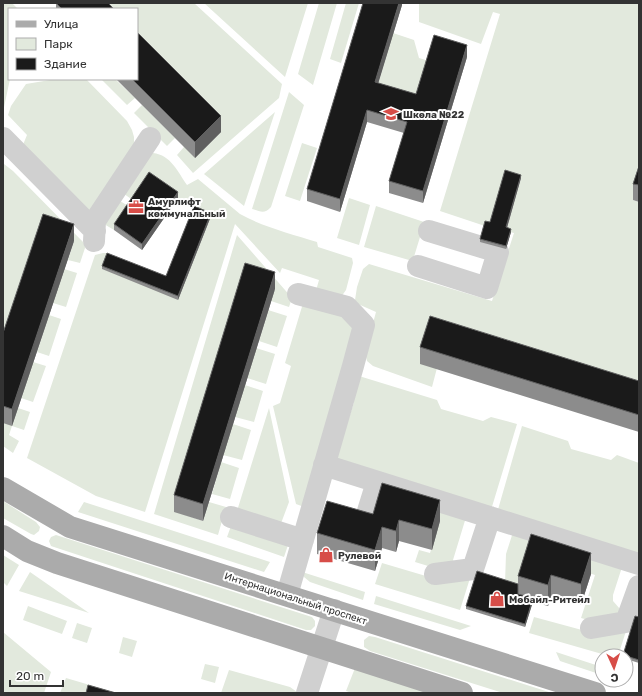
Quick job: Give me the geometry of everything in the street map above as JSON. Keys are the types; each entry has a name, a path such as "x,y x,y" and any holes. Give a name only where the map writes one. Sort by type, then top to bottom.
{"main road":[{"name":"Интернациональный проспект","path":"3,488 70,527 596,693"},
{"path":"3,536 27,551 57,563 462,693"}],"street":[{"path":"3,138 94,236 95,221 150,138"},
{"path":"418,266 487,288 498,252 429,231"},
{"path":"287,595 364,325 347,307 298,294"},
{"path":"324,465 639,564"},
{"path":"312,509 364,524 377,482"},
{"path":"231,517 303,540"},
{"path":"434,574 473,569 490,517"},
{"path":"591,628 626,622 639,586"},
{"path":"307,693 334,610"}],"green space":[{"path":"3,3 12,3 17,8 8,8 8,80 10,80 3,112"},
{"path":"91,3 194,3 282,84 279,98 193,173 177,155 184,147 138,51 138,8 96,8"},
{"path":"204,3 308,3 285,77"},
{"path":"319,3 337,3 313,85 298,74"},
{"path":"346,3 359,3 341,63 330,59"},
{"path":"419,3 639,3 639,183 633,200 639,202 639,398 437,368 432,387 373,366 367,361 365,353 376,312 358,304 355,300 357,287 363,269 369,264 492,301 514,233 506,231 521,178 490,225 485,226 440,211 500,14 493,12 481,44 419,22"},
{"path":"393,33 414,40 419,58 429,61 416,106 375,94"},
{"path":"50,80 87,80 127,121 132,130 134,144 89,222 20,152 27,135 8,115 11,106 26,84"},
{"path":"102,80 116,80 135,98 127,105"},
{"path":"289,92 304,105 271,207 264,212 252,209"},
{"path":"142,105 175,138 167,146 134,113"},
{"path":"275,112 244,206 204,174"},
{"path":"302,143 317,148 300,201 285,196"},
{"path":"153,153 165,157 177,170 187,185 198,179 240,214 249,219 317,242 318,247 352,258 353,263 346,290 341,297 315,294 319,280 282,268 280,273 235,224 145,512 96,496 27,458 95,255 107,253 107,256 178,300 194,209 178,198 134,201 120,191"},
{"path":"4,164 13,171 86,245 80,263 68,260 74,241 3,350 3,165"},
{"path":"115,198 130,207 114,230 104,224"},
{"path":"349,198 370,205 359,245 337,238"},
{"path":"376,206 424,222 413,260 364,247"},
{"path":"237,235 292,298 289,307 271,301 274,289 174,511 203,521 209,502 226,507 218,535 154,514"},
{"path":"64,269 77,273 66,307 53,303"},
{"path":"304,300 355,321 307,508 296,504 273,406 280,403 291,366 285,363"},
{"path":"268,310 287,316 277,347 259,341"},
{"path":"49,315 61,319 49,356 37,352"},
{"path":"256,348 275,354 266,384 247,378"},
{"path":"33,362 46,366 33,402 21,398"},
{"path":"359,376 437,400 441,409 483,421 491,417 517,424 491,510 333,461 354,402 350,400"},
{"path":"245,385 263,391 254,422 235,417"},
{"path":"18,408 30,412 24,430 12,426 9,435 19,441 13,453 3,446 3,423"},
{"path":"269,408 289,502 280,526 237,511"},
{"path":"233,424 251,430 242,460 223,455"},
{"path":"522,426 568,441 571,449 611,460 617,455 639,463 639,559 497,513"},
{"path":"221,462 239,468 230,499 212,494"},
{"path":"387,489 467,514 453,560 458,566 438,569 415,562 419,550 430,553 440,521"},
{"path":"3,501 36,522 40,527 39,531 34,535 31,534 3,518"},
{"path":"84,502 270,562 264,572 78,512"},
{"path":"231,526 288,545 284,557 227,537"},
{"path":"514,529 623,564 613,595 613,601 620,609 620,617 592,621 581,618 595,575 532,555 521,588 505,583 506,554"},
{"path":"56,535 312,617 315,621 315,626 311,630 306,630 51,546 49,541 51,537"},
{"path":"3,555 19,565 7,586 3,582"},
{"path":"382,563 436,579 471,575 460,610 375,584"},
{"path":"299,571 365,592 363,600 310,582"},
{"path":"30,572 89,613 19,591"},
{"path":"376,596 471,626 460,630 374,604"},
{"path":"28,606 67,621 62,634 23,620"},
{"path":"534,617 593,633 627,628 621,648 594,648 594,652 529,633"},
{"path":"77,623 92,628 87,643 72,638"},
{"path":"3,632 51,672 44,693 3,693"},
{"path":"369,636 552,693 503,693 370,651 364,647 364,640"},
{"path":"123,637 137,641 132,657 119,653"},
{"path":"556,652 594,664 594,672 560,661"},
{"path":"205,664 219,667 215,683 201,679"},
{"path":"355,668 438,693 352,693 346,691"},
{"path":"229,670 290,687 297,693 221,693"},
{"path":"66,678 117,693 60,693"}],"building":[{"path":"56,3 108,3 113,8 61,8"},
{"name":"Школа №22","path":"363,3 399,3 375,82 416,94 434,35 467,45 423,191 389,181 407,122 367,110 340,199 307,189"},
{"path":"138,33 221,116 195,142 133,80 138,80"},
{"path":"639,166 639,185 633,184"},
{"path":"505,170 521,175 506,227 511,229 506,246 480,239 485,221 490,222"},
{"path":"149,172 178,192 142,244 114,224"},
{"path":"194,206 211,213 178,296 102,266 107,253 166,276"},
{"path":"43,214 74,224 12,409 3,406 3,333"},
{"path":"245,263 275,272 203,504 174,495"},
{"path":"430,316 639,381 639,415 420,347"},
{"path":"382,483 440,500 432,529 399,520 396,531 382,527 375,550 317,533 327,501 373,514"},
{"path":"531,534 591,553 581,584 551,575 548,585 518,576"},
{"name":"Мобайл-Ритейл","path":"477,571 518,584 518,594 533,598 525,624 466,606"},
{"path":"635,616 639,617 639,660 634,658 634,648 625,648"},
{"path":"88,685 116,693 86,693"}],"place":[{"name":"Школа №22","path":"391,114"},
{"name":"Амурлифт коммунальный","path":"136,207"},
{"name":"Рулевой","path":"326,555"},
{"name":"Мобайл-Ритейл","path":"497,599"}]}
